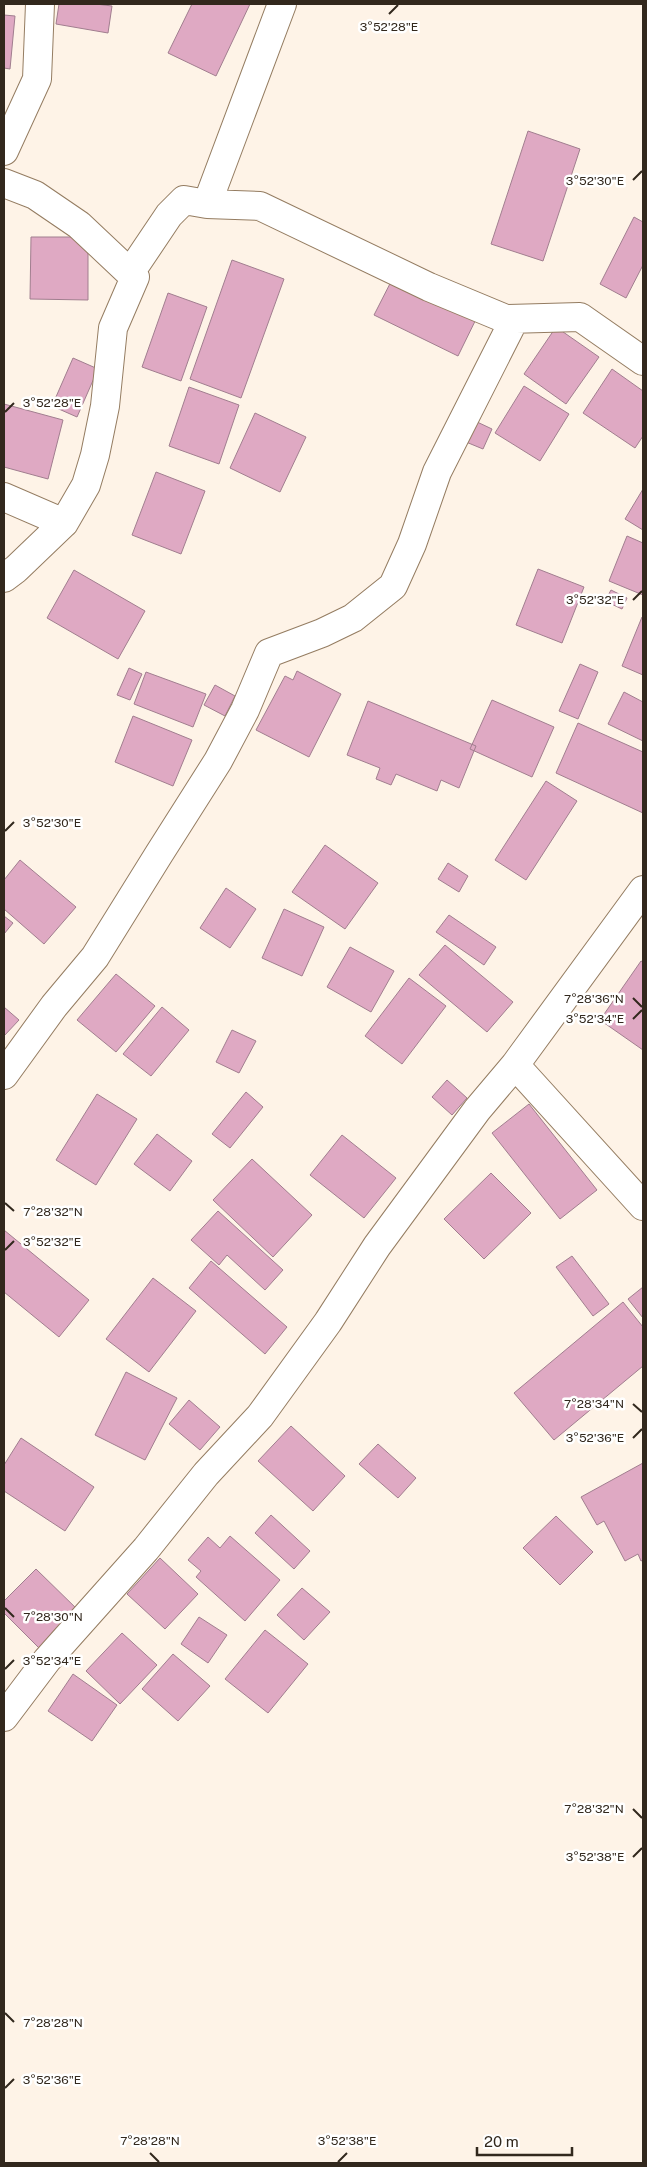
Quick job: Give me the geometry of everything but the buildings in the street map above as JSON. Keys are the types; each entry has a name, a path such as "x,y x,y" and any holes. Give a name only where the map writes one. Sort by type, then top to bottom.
{"street":[{"path":"4,151 37,79 40,4"},
{"path":"207,204 282,4"},
{"path":"4,184 35,195 79,225 135,277 113,328 105,406 95,455 86,485 64,523 4,578"},
{"path":"4,1076 54,1006 95,956 160,854 218,761 245,710 268,653 322,633 352,618 393,586 412,544 436,472 514,320 506,319 429,287 260,206 207,204 184,200 169,215 130,273"},
{"path":"506,319 580,317 643,361"},
{"path":"4,497 64,523"},
{"path":"4,1716 47,1660 146,1549 206,1474 260,1416 328,1322 377,1246 477,1110 515,1064 643,890"},
{"path":"515,1064 643,1206"}]}
